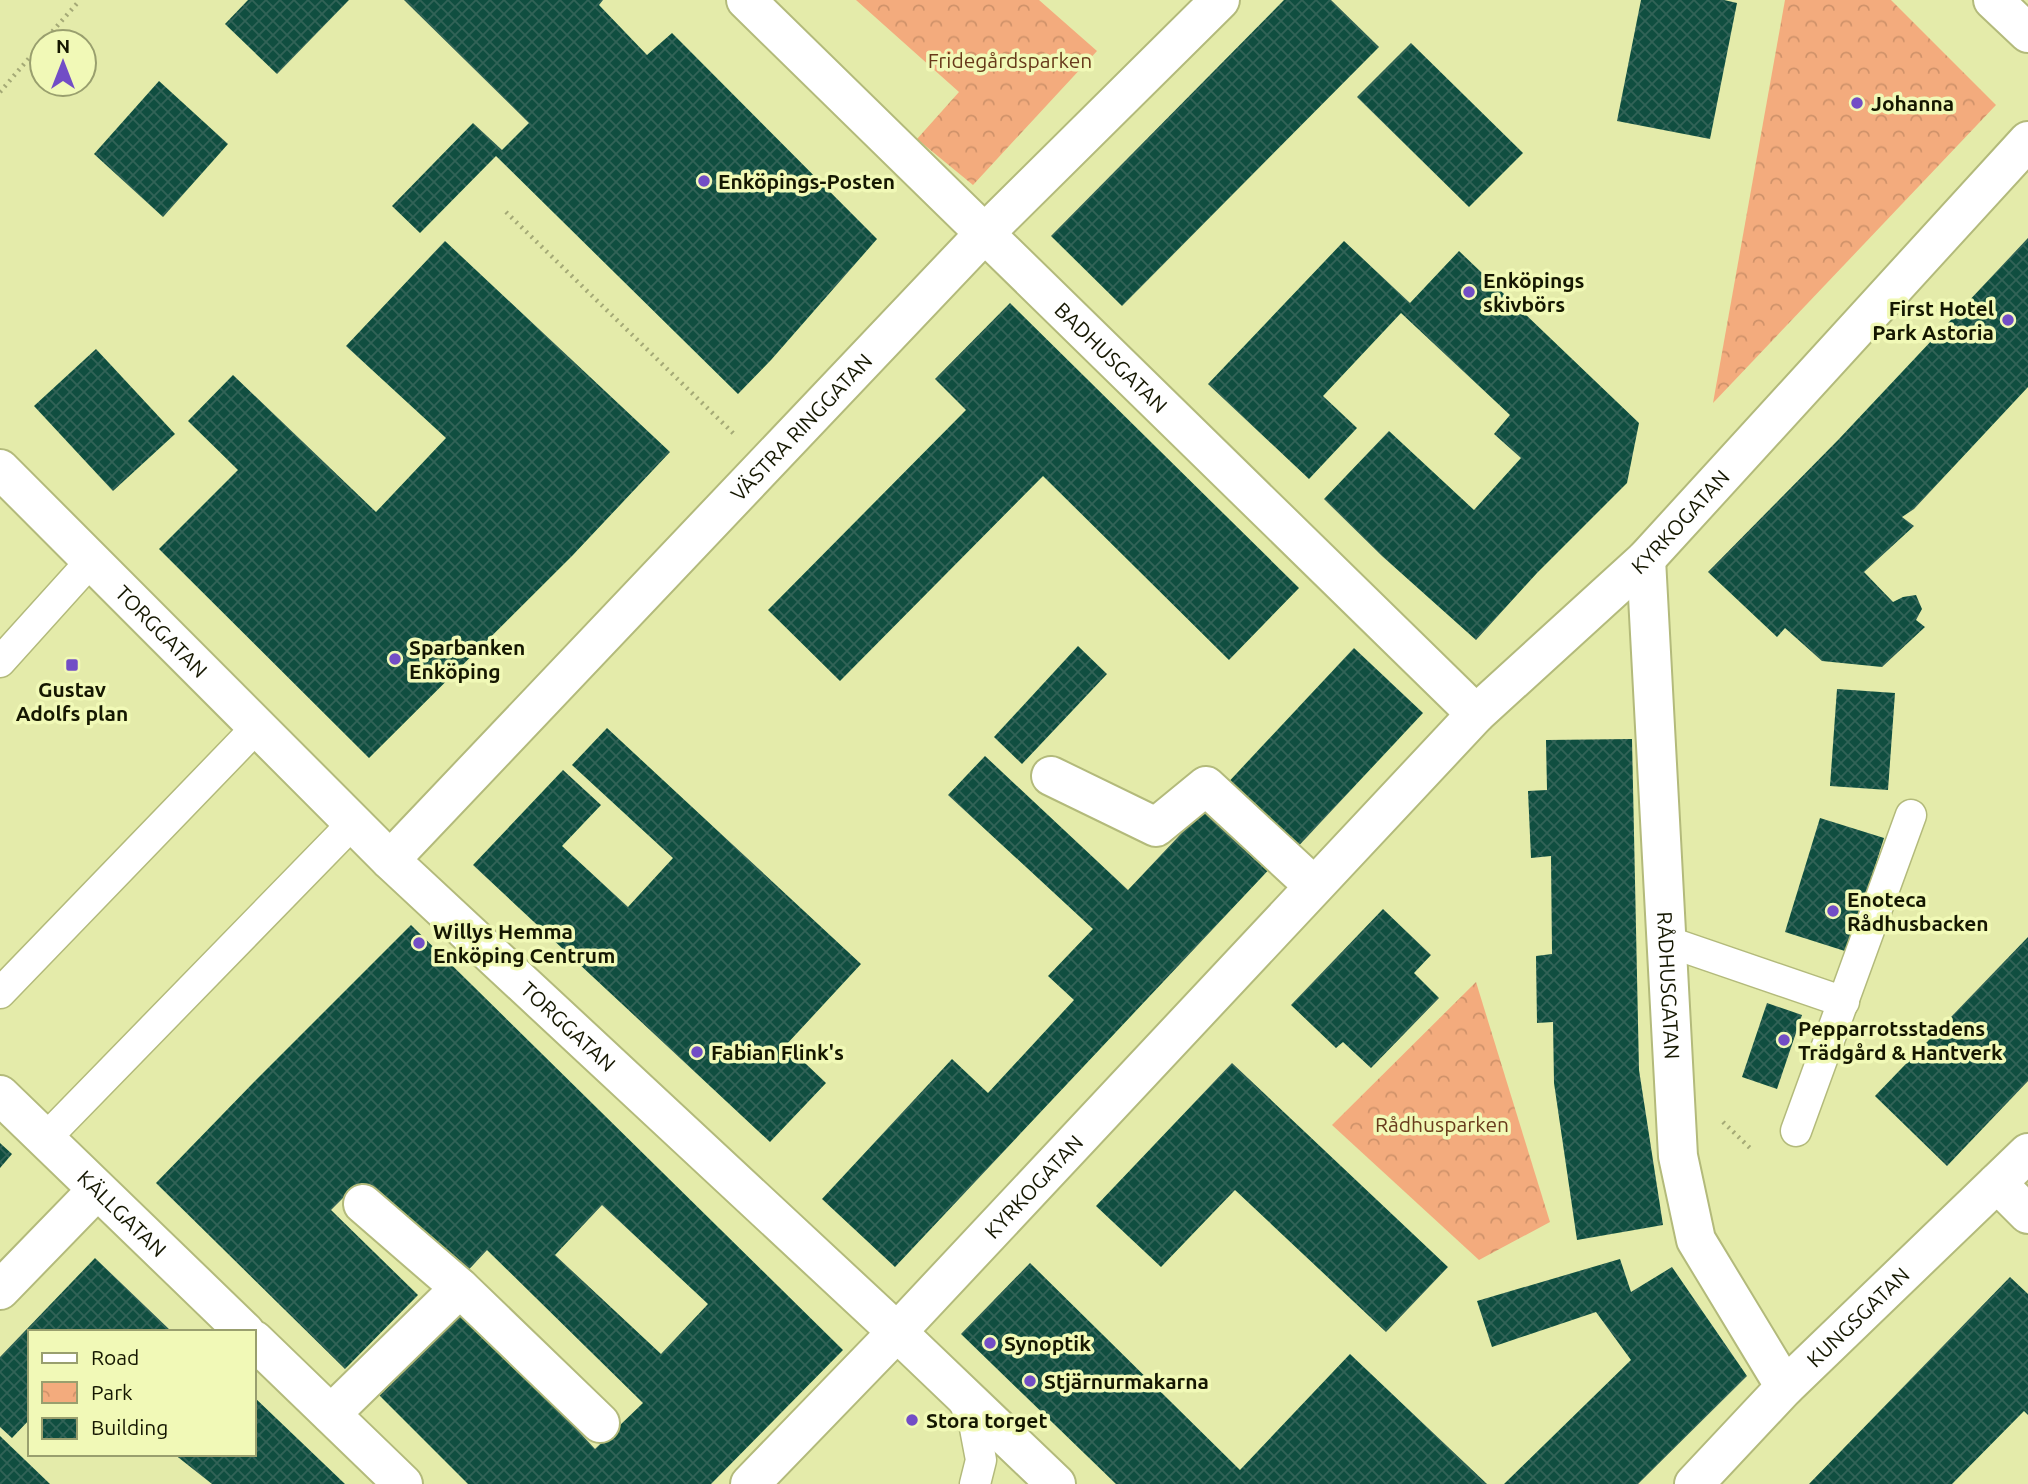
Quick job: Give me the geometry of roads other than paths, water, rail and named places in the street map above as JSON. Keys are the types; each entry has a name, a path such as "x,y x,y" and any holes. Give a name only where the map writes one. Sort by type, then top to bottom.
{"street":[{"name":"BADHUSGATAN","path":"746,0 1476,714"},
{"name":"VÄSTRA RINGGATAN","path":"390,860 985,233 1220,0"},
{"path":"1993,0 2028,33"},
{"name":"KYRKOGATAN","path":"750,1484 897,1332 1476,714 1646,559 2028,141"},
{"name":"TORGGATAN","path":"0,469 390,860 897,1332 1056,1484"},
{"name":"RÅDHUSGATAN","path":"1646,559 1678,1156 1696,1240 1784,1387"},
{"path":"1051,776 1156,827 1206,786 1314,886"},
{"name":"KÄLLGATAN","path":"0,1095 243,1330"},
{"name":"KUNGSGATAN","path":"1694,1484 1784,1387 2028,1153"},
{"path":"1997,1183 2028,1214"},
{"path":"0,1290 97,1190"},
{"path":"363,1204 460,1288 600,1423"},
{"path":"331,1414 460,1288"},
{"path":"256,1342 403,1484"}],"lane":[{"path":"0,662 91,561"},
{"path":"0,993 257,727"},
{"path":"1796,1130 1911,815"},
{"path":"45,1139 353,823"},
{"path":"1666,941 1844,1002"},
{"path":"957,1389 974,1423 981,1460 975,1484"}],"place":[{"name":"Johanna","path":"1857,103"},
{"name":"Enköpings-Posten","path":"704,181"},
{"name":"Enköpings skivbörs","path":"1469,292"},
{"name":"First Hotel Park Astoria","path":"2008,320"},
{"name":"Sparbanken Enköping","path":"395,659"},
{"name":"Gustav Adolfs plan","path":"72,665"},
{"name":"Enoteca Rådhusbacken","path":"1833,911"},
{"name":"Willys Hemma Enköping Centrum","path":"419,943"},
{"name":"Pepparrotsstadens Trädgård & Hantverk","path":"1784,1040"},
{"name":"Fabian Flink's","path":"697,1052"},
{"name":"Synoptik","path":"990,1343"},
{"name":"Stjärnurmakarna","path":"1030,1381"},
{"name":"Stora torget","path":"912,1420"}],"park label":[{"name":"Fridegårdsparken","path":"1010,60"},
{"name":"Rådhusparken","path":"1442,1124"}]}
